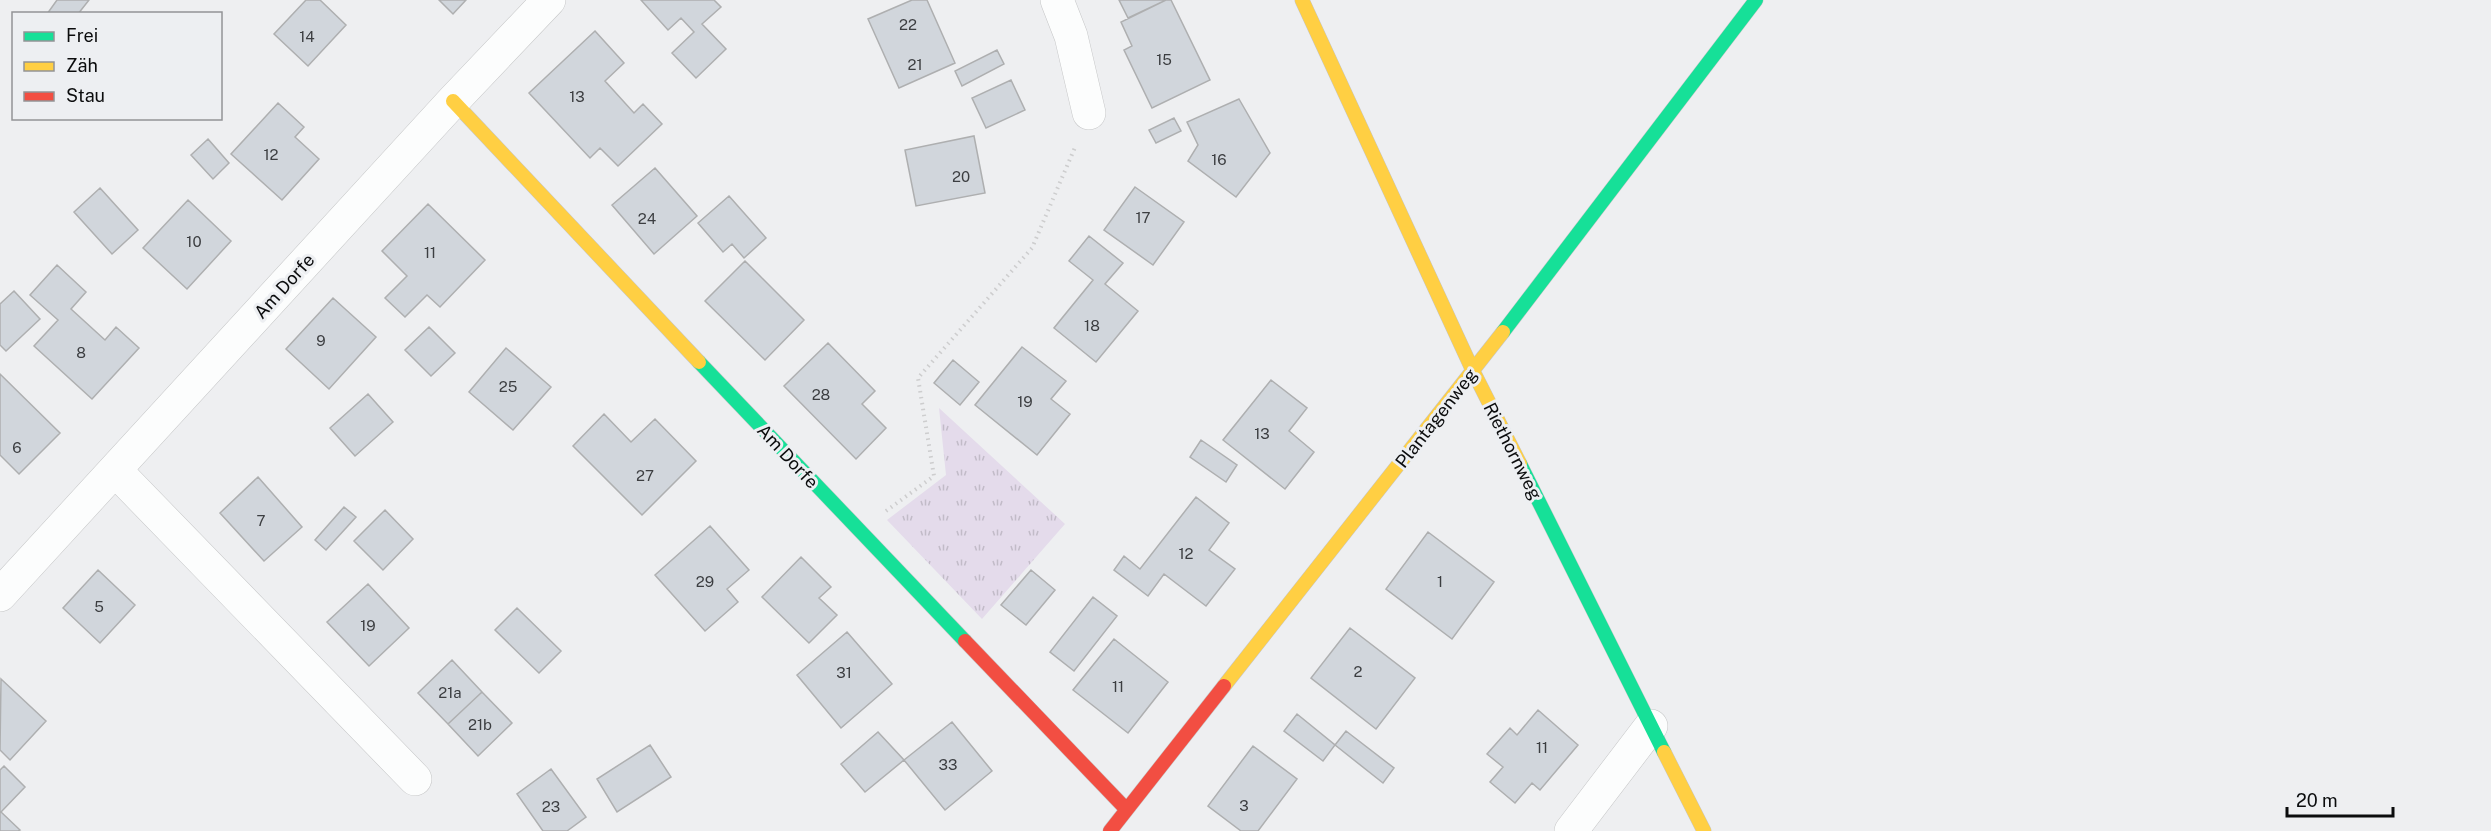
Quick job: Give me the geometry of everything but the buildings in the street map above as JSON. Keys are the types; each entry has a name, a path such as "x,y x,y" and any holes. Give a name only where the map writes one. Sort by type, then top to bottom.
{"street":[{"name":"Am Dorfe","path":"0,595 453,101 549,0"},
{"path":"1057,0 1071,36 1089,113"},
{"name":"Riethornweg","path":"1302,0 1473,371 1704,831"},
{"name":"Plantagenweg","path":"1110,831 1473,371 1756,0"},
{"name":"Am Dorfe","path":"453,101 859,531 1126,809"},
{"path":"116,471 415,779"},
{"path":"1571,831 1651,726"}],"path":[{"path":"859,531 934,476 918,378 1032,248 1089,113"}],"green space":[{"path":"939,408 1065,524 982,619 887,520 946,475"}],"traffic: fast":[{"path":"1503,332 1756,0"},
{"path":"699,362 965,641"},
{"path":"1520,464 1664,752"}],"traffic: slow":[{"path":"1302,0 1473,371 1520,464"},
{"path":"453,101 699,362"},
{"path":"1224,686 1503,332"},
{"path":"1664,752 1704,831"}],"traffic: jam":[{"path":"965,641 1126,809"},
{"path":"1110,831 1224,686"}]}
